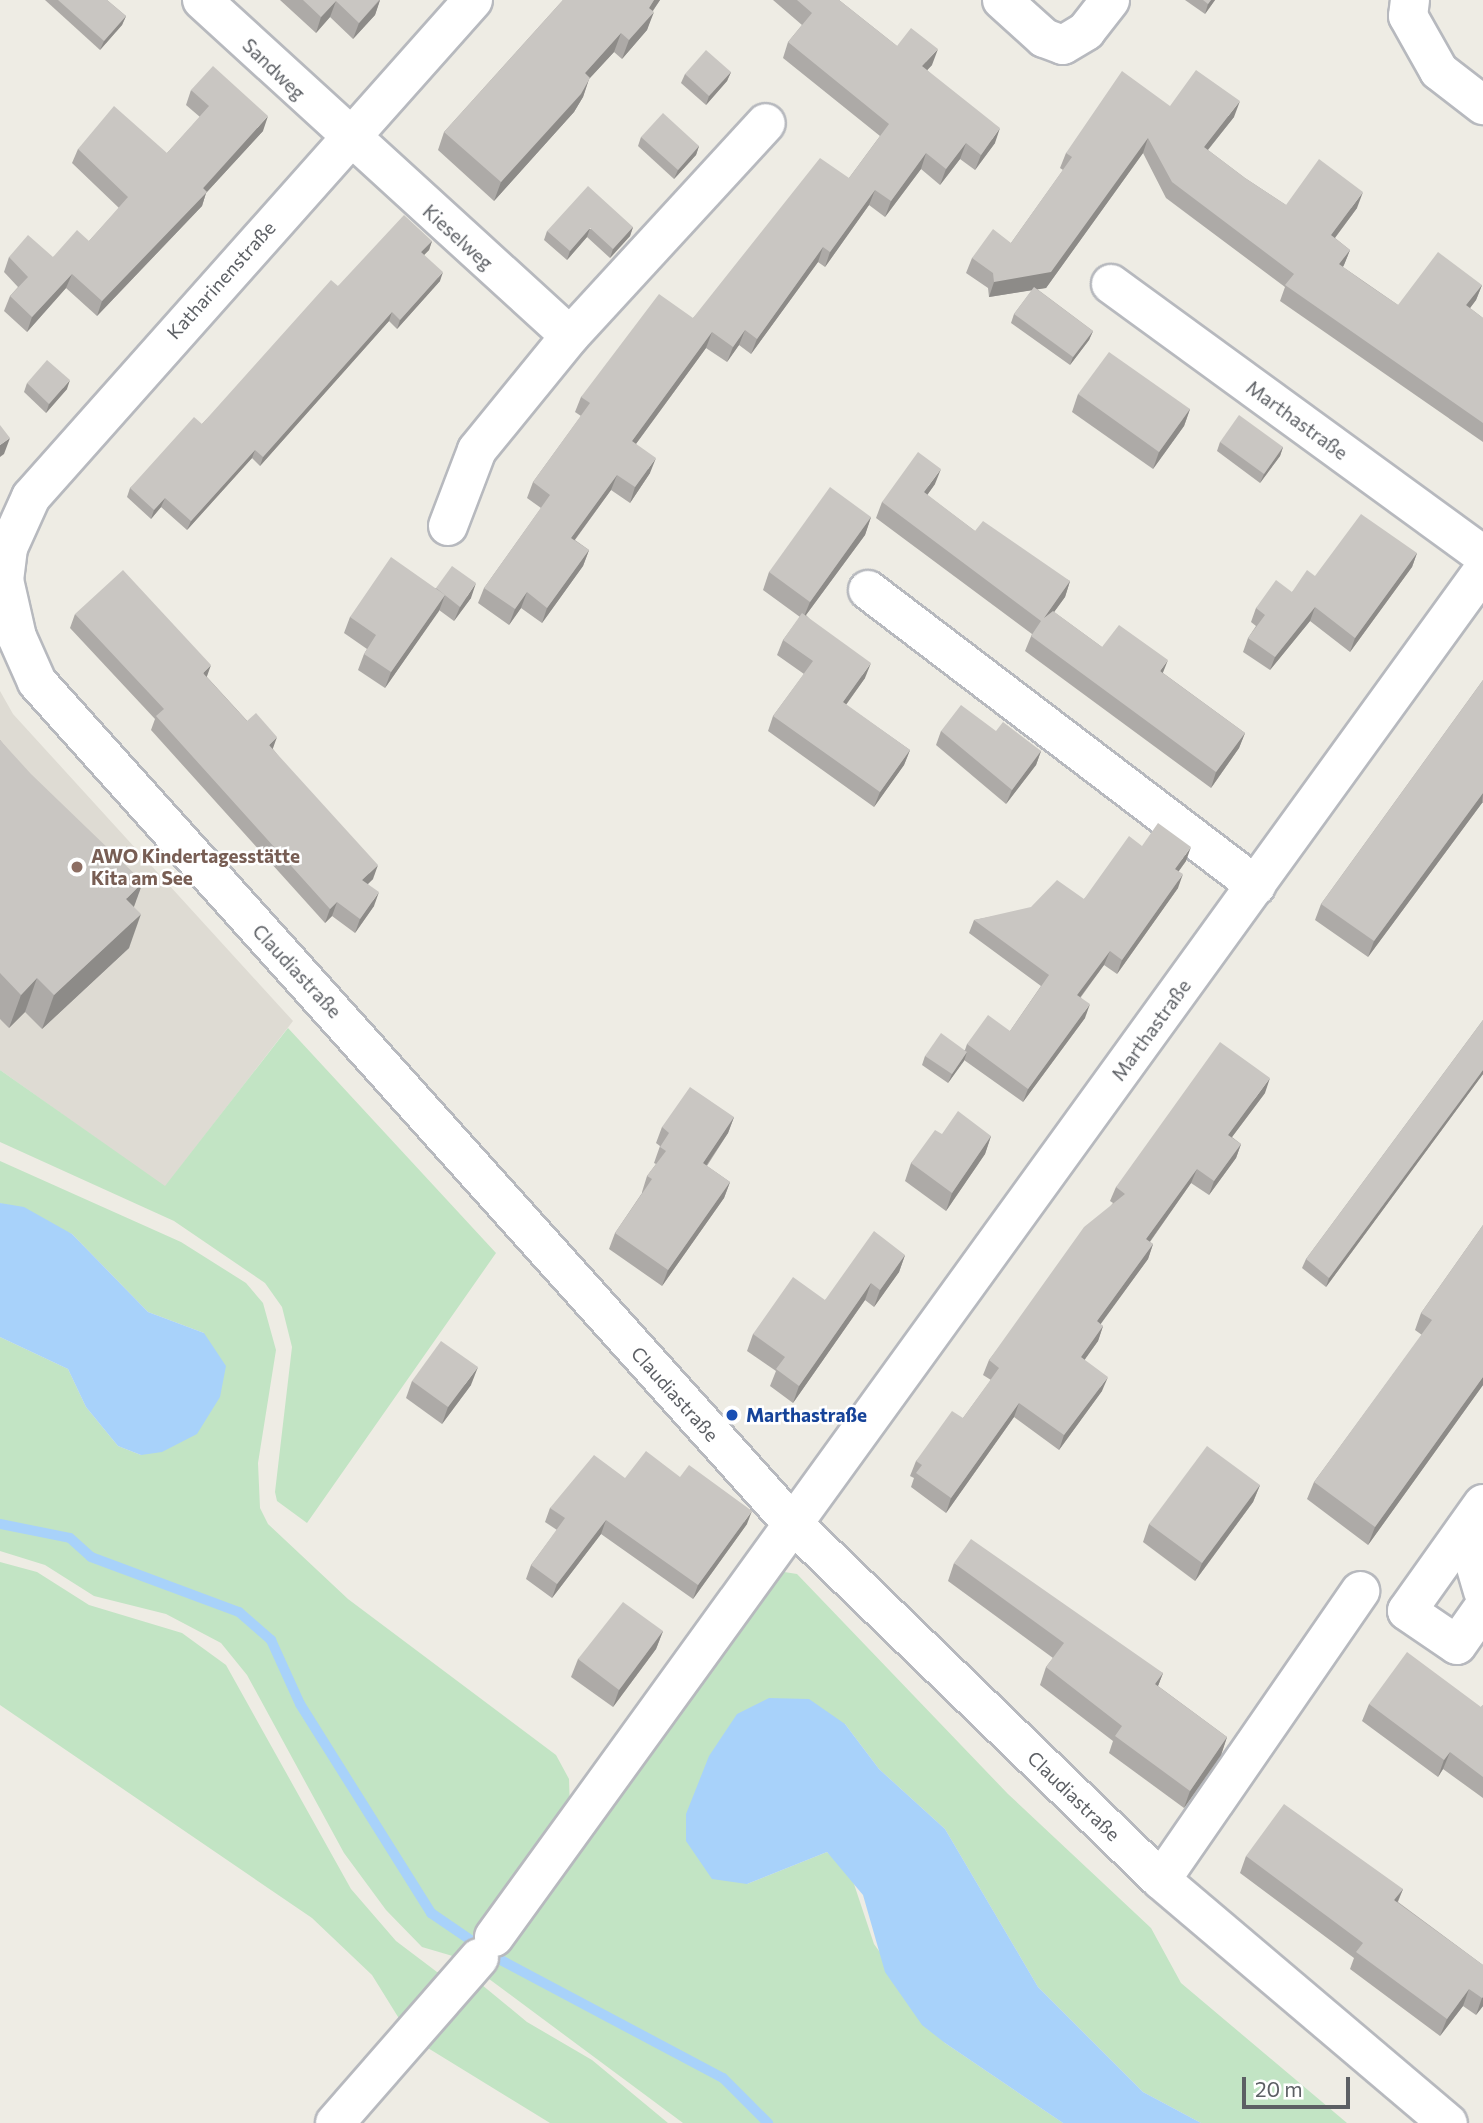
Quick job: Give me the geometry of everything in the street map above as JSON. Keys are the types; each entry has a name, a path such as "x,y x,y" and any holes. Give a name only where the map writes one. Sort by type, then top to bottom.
{"street":[{"name":"Sandweg","path":"202,0 347,138"},
{"name":"Katharinenstraße","path":"2,579 8,548 31,497 347,138 473,0"},
{"path":"1002,0 1044,38 1063,45 1086,31 1110,0"},
{"path":"1410,0 1408,16 1439,71 1483,105"},
{"path":"448,526 477,450 570,336 766,123"},
{"name":"Kieselweg","path":"347,138 570,336"},
{"name":"Marthastraße","path":"1111,284 1483,555"},
{"name":"Marthastraße","path":"335,2123 486,1947 791,1522 1256,886 1483,570"},
{"name":"Claudiastraße","path":"2,579 17,637 37,682 82,738 791,1522 1161,1880 1448,2123"},
{"path":"868,590 1256,886"},
{"path":"1474,1517 1483,1591"},
{"path":"1474,1517 1407,1611 1457,1645 1483,1608"},
{"path":"1161,1880 1360,1591"}],"shaded area":[{"name":"AWO Kindertagesstätte Kita am See","path":"0,691 13,714 293,1021 165,1187 0,1070"}],"green space":[{"path":"288,1028 496,1253 307,1523 277,1501 275,1492 292,1347 282,1307 265,1283 174,1221 0,1142 0,1070 165,1186"},
{"path":"0,1161 181,1242 246,1283 263,1303 276,1350 258,1463 260,1508 268,1524 348,1599 556,1755 569,1779 570,1811 486,1931 456,1957 422,1947 386,1910 344,1853 247,1675 221,1643 166,1614 94,1596 45,1565 0,1551 0,1337 68,1369 86,1407 118,1446 141,1455 204,1333 148,1312 72,1234 0,1203"},
{"path":"0,1562 37,1572 89,1605 182,1633 226,1665 351,1889 396,1941 437,1972 457,1969 408,2033 372,1975 312,1918 0,1705"},
{"path":"778,1571 797,1574 1008,1794 1151,1928 1181,1983 1347,2123 1201,2123 1143,2092 1038,1987 945,1829 879,1769 845,1724 747,1884 827,1852 851,1875 874,1944 945,2043 1063,2123 683,2123 481,1973"},
{"path":"476,1980 527,2022 592,2060 668,2123 550,2123 423,2045"}],"water":[{"path":"0,1203 24,1207 72,1234 148,1312 204,1333 226,1366 220,1397 197,1434 162,1452 141,1455 118,1446 86,1407 68,1369 0,1337"},
{"path":"769,1698 809,1699 845,1724 879,1769 945,1829 1038,1987 1143,2092 1201,2123 1063,2123 945,2043 922,2025 885,1972 863,1895 827,1852 747,1884 712,1879 686,1841 686,1814 709,1756 737,1714"}],"building":[{"path":"58,0 107,0 126,16 104,41"},
{"path":"303,0 379,0 359,23 336,1 321,17"},
{"path":"563,0 654,0 649,8 654,12 629,40 621,33 585,73 590,78 581,94 501,182 444,132"},
{"path":"797,0 839,0 897,46 911,28 938,49 922,66 1000,128 981,155 966,143 946,169 926,153 891,201 875,190 830,252 823,247 757,339 745,330 733,347 712,332 632,441 656,458 635,487 617,475 571,538 589,550 547,608 527,592 515,609 484,588 550,495 533,482 590,403 581,397 659,294 693,318 820,158 849,178 889,124 788,42 812,13"},
{"path":"706,50 731,72 709,96 685,74"},
{"path":"213,66 268,116 203,188 207,192 102,301 72,274 32,317 10,296 28,277 9,257 28,235 53,257 77,230 89,241 128,197 78,149 114,106 167,153 209,106 191,90"},
{"path":"1196,70 1240,101 1204,147 1245,178 1286,205 1319,159 1363,192 1331,235 1350,250 1339,264 1398,305 1438,252 1482,285 1466,305 1483,318 1483,423 1285,285 1294,274 1172,182 1148,138 1051,272 994,282 993,273 972,258 993,229 1011,243 1072,157 1066,153 1122,71 1170,106"},
{"path":"663,113 699,146 678,170 641,137"},
{"path":"588,186 633,227 613,249 590,228 570,251 547,231"},
{"path":"404,215 432,241 421,252 443,272 400,320 392,312 263,457 255,450 191,521 165,498 154,510 130,488 194,417 202,424 331,280 338,286"},
{"path":"1034,287 1093,331 1073,357 1014,314"},
{"path":"1109,352 1190,409 1159,452 1078,394"},
{"path":"47,360 70,380 49,404 27,383"},
{"path":"1239,415 1283,447 1264,474 1220,442"},
{"path":"0,425 10,438 0,445"},
{"path":"918,452 941,469 924,492 975,531 983,521 1070,581 1044,618 1053,611 1102,647 1119,625 1168,660 1160,671 1245,733 1216,772 1031,636 1041,621 882,502"},
{"path":"830,487 871,517 810,602 769,572"},
{"path":"1361,514 1417,553 1355,638 1315,607 1275,657 1248,638 1265,615 1256,608 1276,580 1292,592 1307,570 1315,576"},
{"path":"391,557 445,595 391,672 364,654 376,635 350,617"},
{"path":"452,566 476,583 460,607 436,588"},
{"path":"123,570 211,665 203,673 247,721 256,713 277,737 269,745 378,865 362,880 379,892 360,919 337,902 330,909 156,716 164,709 75,614"},
{"path":"802,613 871,663 843,702 910,750 880,792 773,716 813,661 783,640"},
{"path":"1483,680 1483,793 1374,941 1321,904"},
{"path":"961,705 996,731 1003,722 1041,751 1012,790 941,731"},
{"path":"0,740 31,774 143,882 126,899 141,914 54,995 37,978 21,995 0,973"},
{"path":"1158,823 1191,847 1175,869 1183,874 1122,960 1110,951 1077,995 1090,1004 1028,1089 967,1044 988,1015 1010,1031 1049,975 974,920 1031,907 1057,880 1084,899 1129,836 1142,846"},
{"path":"1483,1020 1483,1070 1329,1278 1306,1259"},
{"path":"941,1033 967,1052 952,1074 925,1056"},
{"path":"1220,1042 1270,1078 1228,1135 1241,1144 1214,1181 1197,1169 1146,1239 1153,1244 1097,1321 1103,1326 1081,1357 1108,1377 1064,1435 1019,1403 951,1498 916,1473 922,1465 916,1461 952,1411 963,1418 999,1368 989,1360 1084,1227 1125,1194 1116,1187"},
{"path":"690,1087 734,1117 703,1163 730,1182 668,1270 615,1233 652,1179 647,1176 666,1151 660,1147 669,1133 662,1127"},
{"path":"958,1111 991,1136 952,1193 911,1163 935,1130 942,1134"},
{"path":"1483,1225 1483,1377 1375,1527 1314,1482 1432,1320 1421,1313"},
{"path":"874,1231 905,1255 880,1290 871,1283 799,1386 776,1369 785,1357 753,1334 793,1277 825,1300"},
{"path":"441,1341 478,1367 448,1407 412,1381"},
{"path":"1207,1446 1260,1485 1202,1563 1149,1524"},
{"path":"646,1451 680,1477 689,1465 752,1511 698,1585 606,1520 557,1584 531,1565 565,1518 550,1508 594,1455 625,1478"},
{"path":"971,1539 1163,1673 1155,1684 1227,1737 1190,1791 1115,1736 1122,1726 1046,1667 1064,1643 954,1563"},
{"path":"623,1602 663,1631 619,1690 578,1659"},
{"path":"1407,1652 1481,1707 1483,1705 1483,1777 1450,1752 1444,1760 1369,1704"},
{"path":"1284,1804 1403,1889 1394,1900 1483,1965 1483,1997 1469,1989 1447,2019 1356,1952 1363,1943 1246,1856"}],"waterway":[{"path":"0,1524 70,1538 91,1557 239,1612 271,1640 300,1704 431,1913 497,1958 723,2078 768,2123"}],"place":[{"name":"AWO Kindertagesstätte Kita am See","path":"77,867"},
{"name":"Marthastraße","path":"732,1415"}]}
